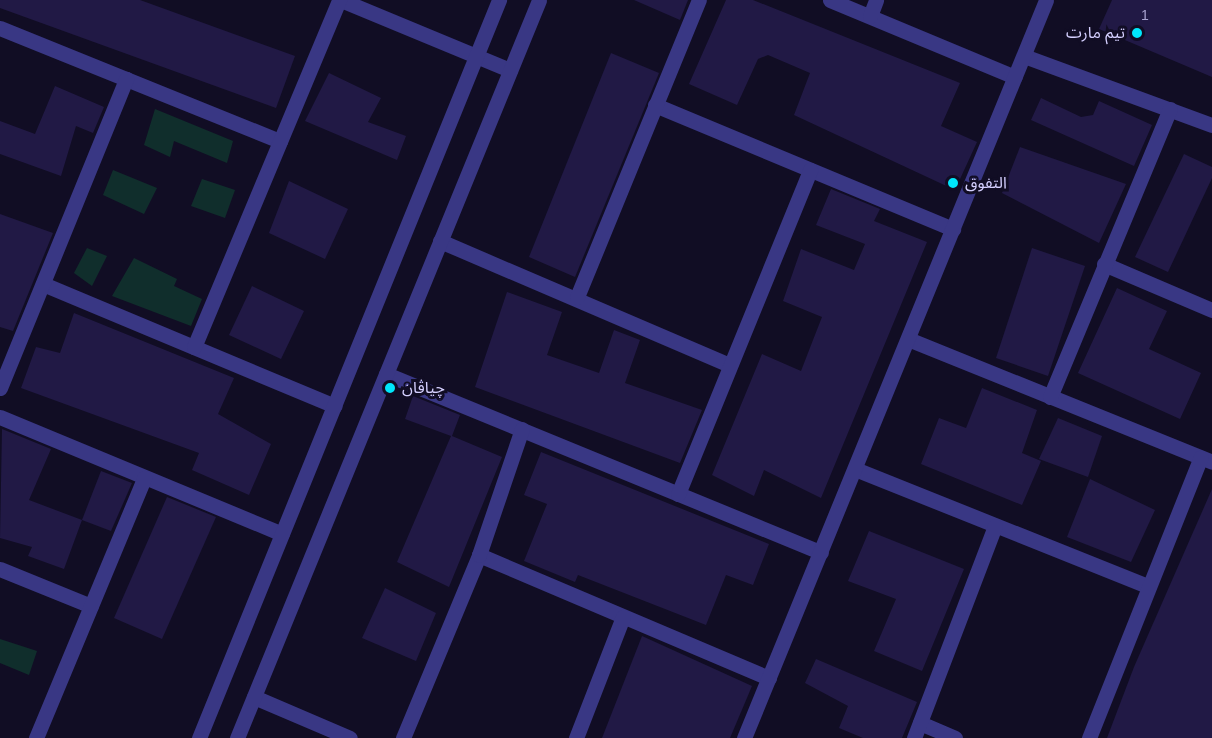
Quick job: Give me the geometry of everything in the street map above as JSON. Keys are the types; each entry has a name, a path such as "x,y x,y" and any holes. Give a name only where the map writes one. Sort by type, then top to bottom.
{"street":[{"path":"194,347 340,0 510,70"},
{"path":"199,738 499,0"},
{"path":"237,738 539,0"},
{"path":"577,297 699,0"},
{"path":"830,0 1015,76"},
{"path":"870,16 876,0"},
{"path":"744,738 1046,0"},
{"path":"0,27 280,141"},
{"path":"1024,56 1212,125"},
{"path":"0,388 126,79"},
{"path":"655,105 953,229"},
{"path":"1050,397 1170,109"},
{"path":"678,494 810,170"},
{"path":"440,241 577,297 729,365"},
{"path":"1104,264 1212,310"},
{"path":"43,284 334,406"},
{"path":"908,339 1206,460 1148,586 1089,738"},
{"path":"386,374 821,552"},
{"path":"0,417 282,534"},
{"path":"403,738 479,555 522,429"},
{"path":"855,469 1148,586"},
{"path":"36,738 144,477"},
{"path":"914,738 995,526"},
{"path":"479,555 769,678"},
{"path":"0,569 91,606"},
{"path":"576,738 623,617"},
{"path":"254,696 350,738"},
{"path":"920,723 955,738"}],"green space":[{"path":"155,109 233,141 227,163 174,141 170,157 144,145"},
{"path":"113,170 157,188 144,214 103,195"},
{"path":"202,179 235,190 225,218 191,206"},
{"path":"87,248 107,256 92,286 74,273"},
{"path":"134,258 177,279 174,286 202,299 191,326 112,296"},
{"path":"0,639 37,651 29,675 0,663"}],"building":[{"path":"0,0 140,0 295,56 276,108 0,8"},
{"path":"634,0 688,0 680,20"},
{"path":"726,0 753,0 960,83 941,126 977,142 955,190 794,115 810,73 768,55 758,59 737,105 689,84"},
{"path":"1112,0 1212,0 1212,77 1099,29"},
{"path":"611,53 659,73 575,277 529,257"},
{"path":"329,73 381,98 368,122 406,136 397,160 305,121"},
{"path":"55,86 104,107 93,133 76,126 61,176 0,154 0,121 35,134"},
{"path":"1041,98 1081,117 1093,115 1099,101 1152,125 1134,166 1031,120"},
{"path":"1020,147 1126,184 1099,243 1002,193"},
{"path":"1184,154 1212,167 1212,178 1168,272 1135,257"},
{"path":"289,181 348,209 325,259 269,233"},
{"path":"831,189 880,209 874,221 927,242 821,498 764,470 754,496 712,475 762,354 801,371 822,317 783,301 801,249 854,270 865,244 816,225"},
{"path":"0,214 53,233 13,331 0,327"},
{"path":"1032,248 1085,266 1048,376 996,358"},
{"path":"252,286 304,311 281,359 229,335"},
{"path":"1117,288 1167,311 1149,349 1201,373 1180,419 1078,373"},
{"path":"507,292 562,312 547,355 599,373 614,330 640,340 625,383 702,410 680,463 475,387"},
{"path":"74,313 234,378 218,414 271,444 249,495 192,470 199,453 21,388 36,347 60,353"},
{"path":"982,388 1037,410 1022,453 1041,461 1022,505 921,464 939,418 966,428"},
{"path":"413,396 460,415 452,436 502,457 449,587 397,562 451,436 405,419"},
{"path":"1058,418 1102,436 1088,477 1039,459"},
{"path":"2,429 51,449 29,500 82,520 64,569 28,556 32,547 0,538"},
{"path":"541,452 769,544 753,585 726,575 706,625 578,575 575,582 524,561 547,504 524,495"},
{"path":"101,471 132,483 111,531 82,520"},
{"path":"1090,479 1155,510 1131,562 1067,537"},
{"path":"1212,489 1212,738 1107,738 1134,667"},
{"path":"167,497 216,517 162,639 114,618"},
{"path":"869,531 964,569 922,671 874,651 896,599 848,581"},
{"path":"385,588 436,613 416,661 362,638"},
{"path":"642,636 752,686 730,738 602,738"},
{"path":"816,659 917,702 902,738 863,738 839,728 848,706 805,683"}],"place":[{"name":"تيم مارت","path":"1137,33"},
{"name":"التفوق","path":"953,183"},
{"name":"چياڤان","path":"390,388"}]}
